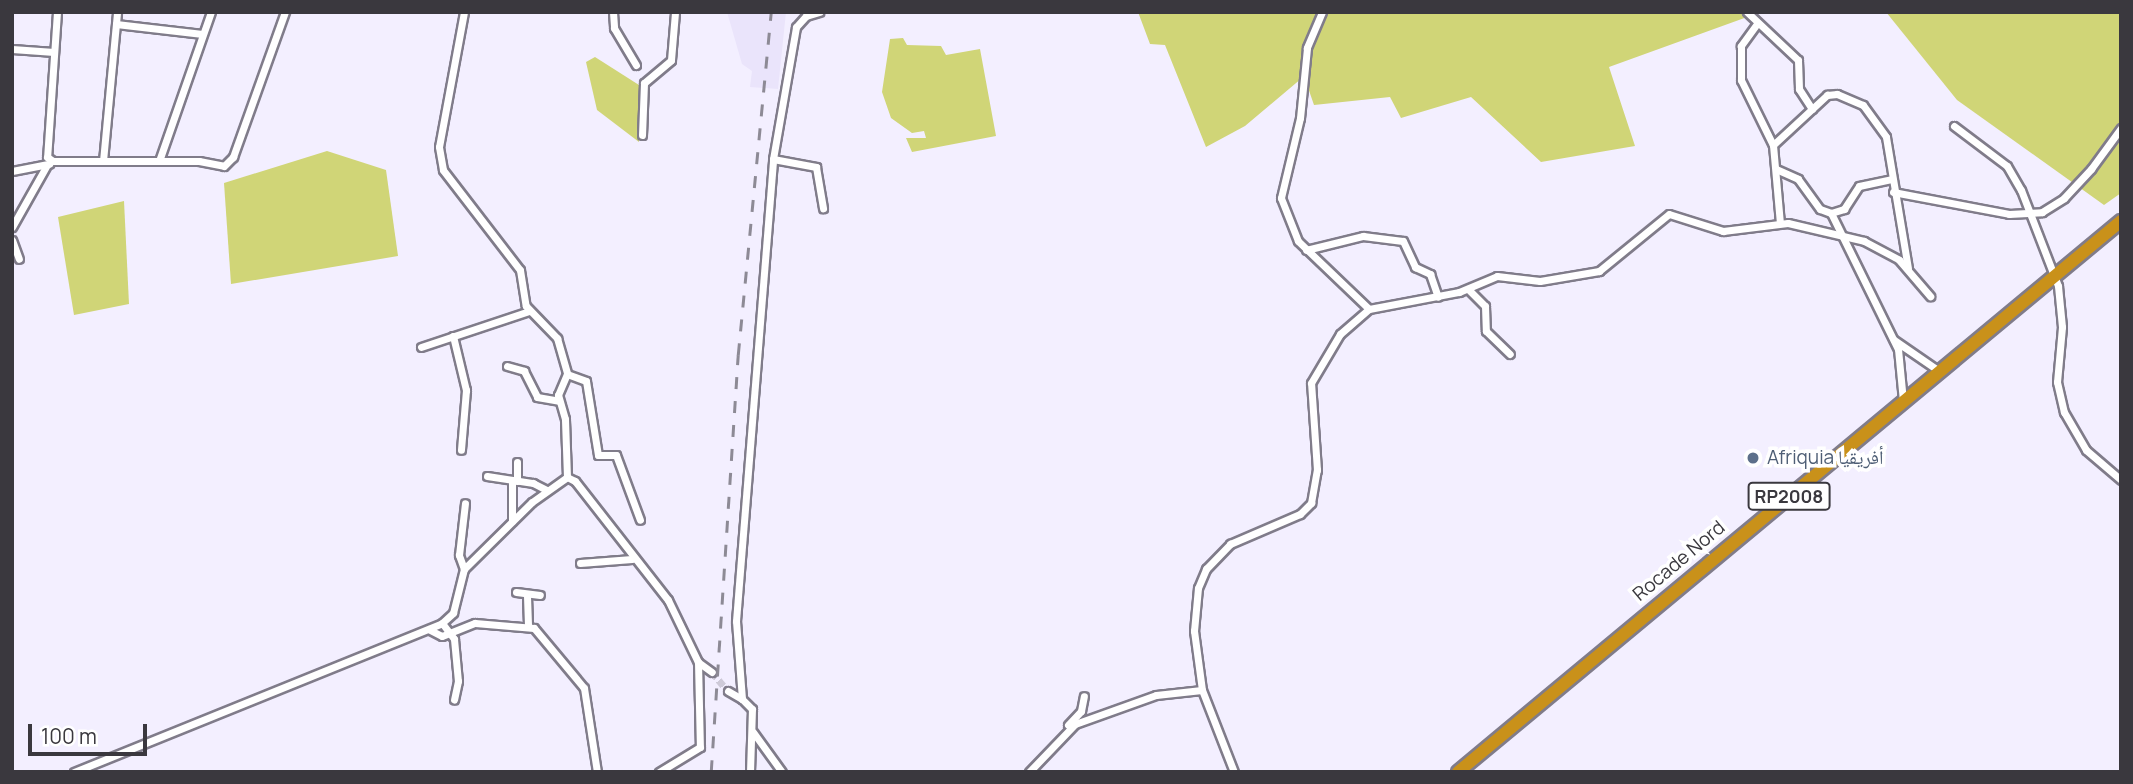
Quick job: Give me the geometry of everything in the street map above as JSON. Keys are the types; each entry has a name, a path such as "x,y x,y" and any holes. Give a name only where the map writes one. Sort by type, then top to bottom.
{"highway":[{"name":"Rocade Nord","path":"1458,772 2055,273 2121,221"}],"street":[{"path":"50,163 45,142 57,12"},
{"path":"103,161 117,12"},
{"path":"159,161 211,12"},
{"path":"12,171 50,163 103,161 228,165 285,12"},
{"path":"464,12 439,158 450,183 499,237 520,270 529,311 557,338 567,374 559,401 565,419 567,477"},
{"path":"613,12 614,28 636,65"},
{"path":"642,135 645,83 671,60 675,12"},
{"path":"742,699 736,621 774,159 796,27 806,16 819,12"},
{"path":"1322,12 1307,48 1300,118 1280,191 1292,228 1307,250 1369,309"},
{"path":"1747,12 1756,25 1798,60 1800,89 1812,109"},
{"path":"116,24 202,34"},
{"path":"1756,25 1741,46 1741,80 1773,145 1780,223"},
{"path":"12,48 54,52"},
{"path":"1773,145 1812,109 1833,94 1863,105 1886,137 1893,192 1908,268"},
{"path":"1954,126 2007,166 2031,215 2055,273 2061,313 2057,372 2061,402 2079,441 2121,480"},
{"path":"1893,192 2031,215 2064,198 2121,128"},
{"path":"774,159 816,167 823,208"},
{"path":"12,227 50,163"},
{"path":"1776,169 1803,183 1817,206 1831,213 1844,209 1859,186 1891,179"},
{"path":"1831,213 1837,233 1894,339 1903,369 1903,401"},
{"path":"1234,772 1202,690 1194,631 1202,578 1230,544 1307,509 1317,470 1311,383 1340,334 1369,309 1438,297 1468,289 1497,276 1540,281 1599,271 1669,214 1731,231 1780,223 1837,233 1877,246 1908,268 1930,296"},
{"path":"1307,250 1363,236 1403,242 1413,265 1430,274 1438,297"},
{"path":"12,240 19,259"},
{"path":"1468,289 1485,306 1488,335 1510,354"},
{"path":"421,347 529,311"},
{"path":"453,336 466,390 461,450"},
{"path":"1894,339 1939,371"},
{"path":"507,366 524,371 537,397 559,401"},
{"path":"567,374 586,381 599,457 616,455 640,520"},
{"path":"512,521 517,462"},
{"path":"487,475 547,490"},
{"path":"74,772 442,623 453,613 464,569 512,521 547,490 567,477"},
{"path":"567,477 575,481 632,559 643,565 668,600 698,662 700,747 659,772"},
{"path":"464,503 459,555 464,569"},
{"path":"580,563 632,559"},
{"path":"516,592 527,596 540,595"},
{"path":"527,596 528,625 584,688 597,772"},
{"path":"442,623 452,634 457,668 454,699"},
{"path":"430,630 438,636 452,634 475,623 528,625"},
{"path":"698,662 712,672"},
{"path":"1065,731 1104,711 1156,695 1202,690"},
{"path":"728,691 742,699 751,709 750,772"},
{"path":"1029,772 1044,761 1081,711 1084,696"},
{"path":"752,731 782,772"}],"shaded area":[{"path":"727,12 786,12 778,89 750,87 752,71 742,64"}],"green space":[{"path":"1138,12 1317,12 1302,78 1245,126 1206,147 1165,45 1150,44"},
{"path":"1320,12 1761,12 1609,67 1635,146 1541,162 1471,97 1401,118 1390,97 1314,105 1305,79"},
{"path":"1886,12 2121,12 2121,193 2104,205 1957,100"},
{"path":"903,38 907,45 941,46 946,55 980,49 996,136 912,152 906,138 926,138 924,131 912,133 891,118 882,92 890,39"},
{"path":"595,57 639,85 639,142 597,110 586,62"},
{"path":"327,151 386,170 398,256 231,284 224,183"},
{"path":"124,201 129,304 74,315 58,217"}],"tunnel":[{"path":"712,672 728,691"}],"railway":[{"path":"711,772 738,355 771,12"}],"place":[{"name":"Afriquia أفريقيا","path":"1753,458"}]}
